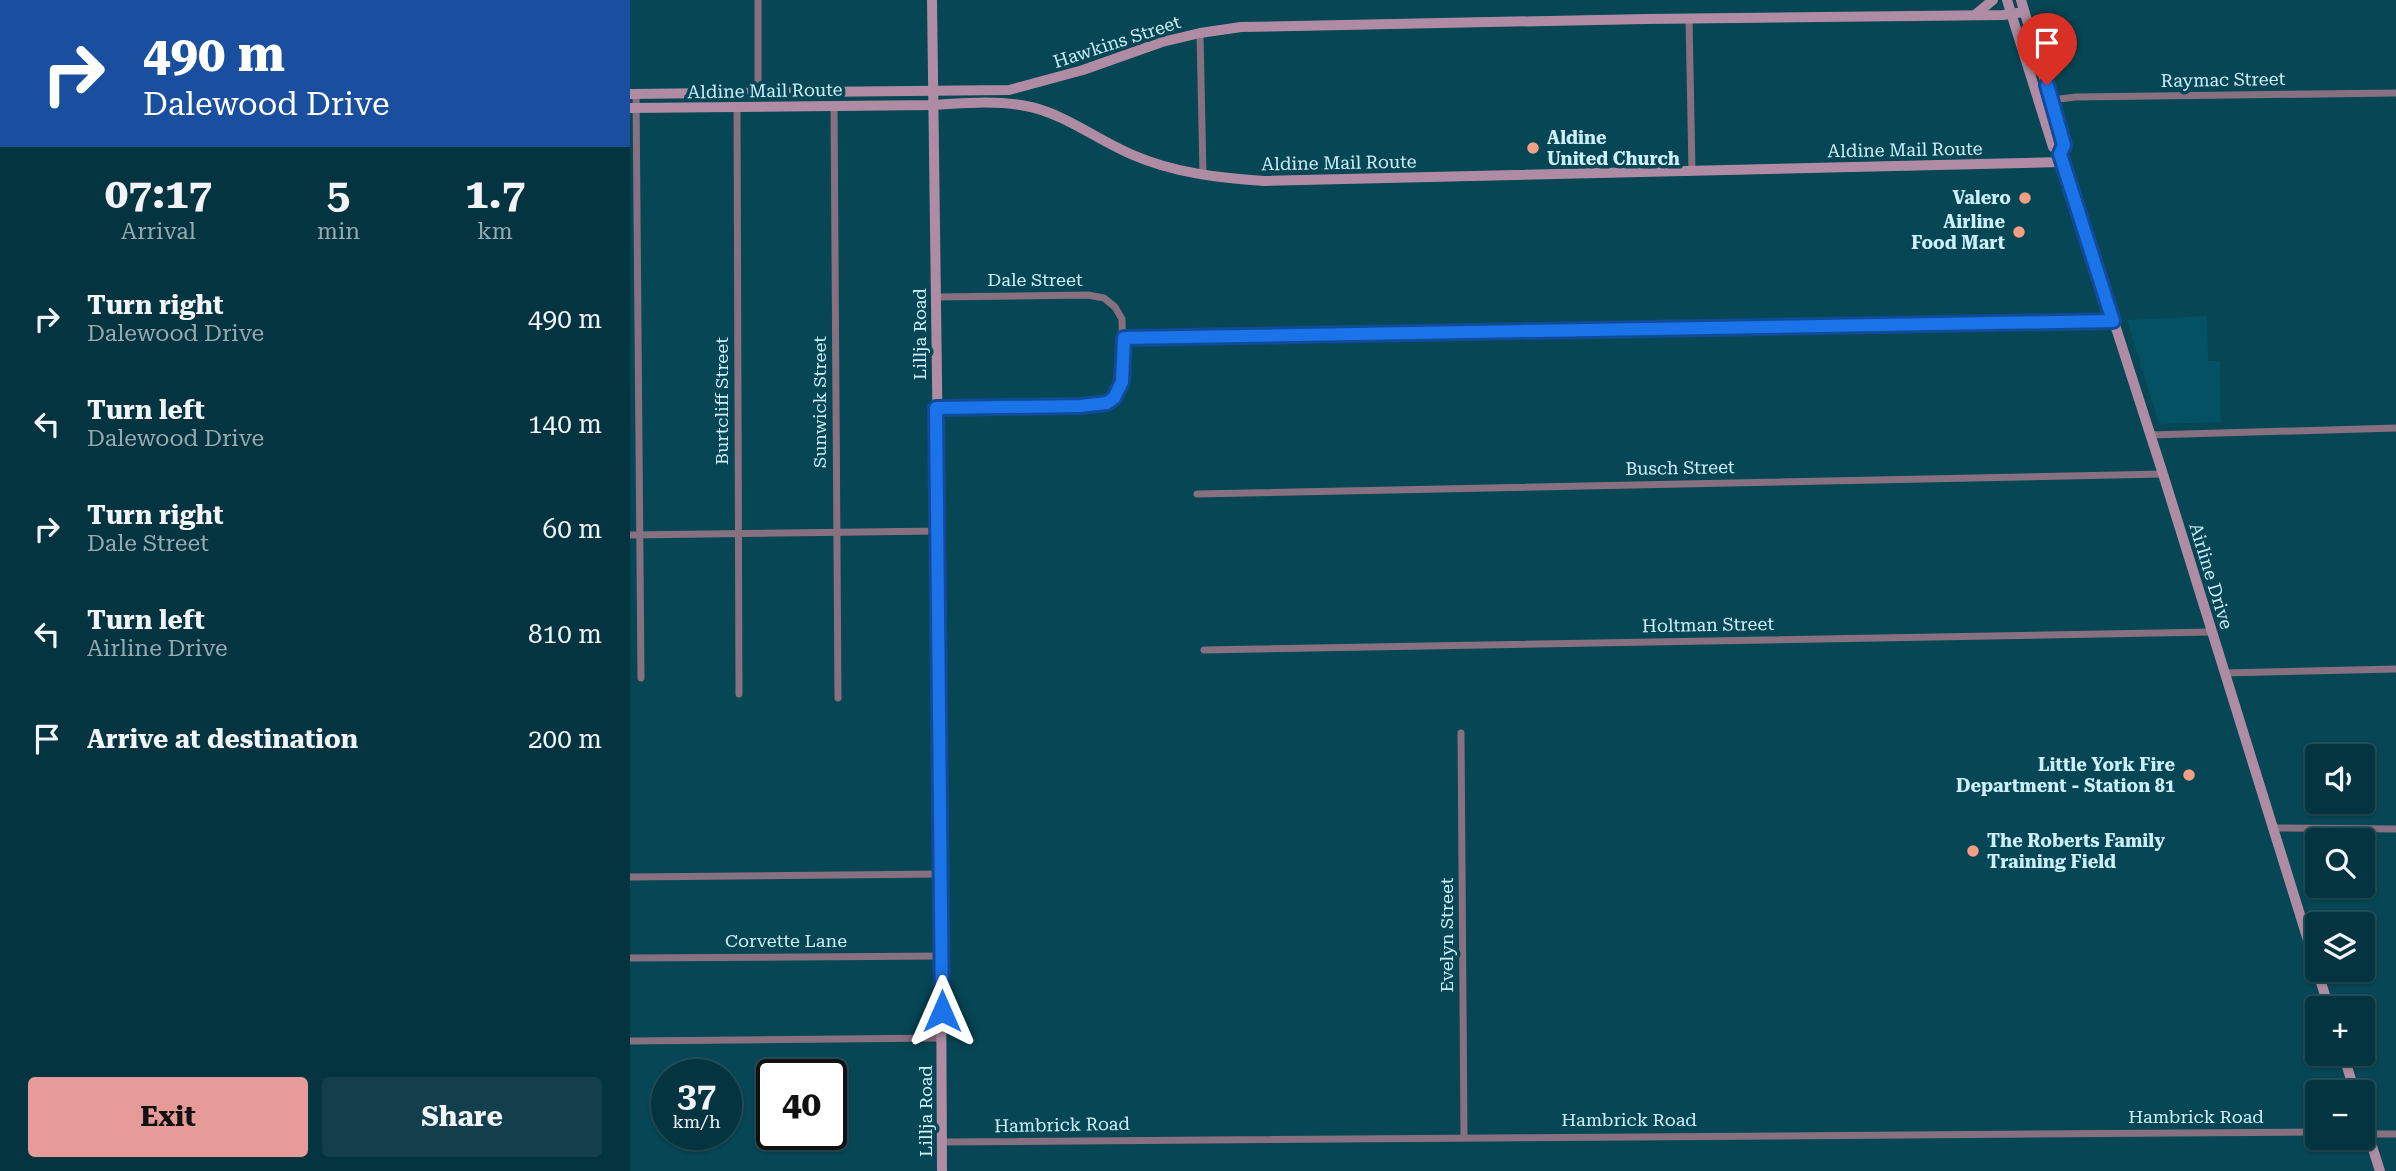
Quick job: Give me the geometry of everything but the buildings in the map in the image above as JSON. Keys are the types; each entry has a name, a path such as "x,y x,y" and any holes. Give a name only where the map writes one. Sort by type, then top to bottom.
{"main road":[{"name":"Lillja Road","path":"932,0 942,874 942,1171"},
{"path":"1976,14 1993,0"},
{"name":"Airline Drive","path":"2007,0 2053,147 2061,158 2163,474 2325,996"},
{"name":"Airline Drive","path":"2021,0 2064,145 2061,158"},
{"name":"Hawkins Street","path":"988,90 1009,90 1038,84 1162,42 1241,27 2013,15 2024,12"},
{"name":"Aldine Mail Route","path":"633,94 988,90"},
{"name":"Aldine Mail Route","path":"634,108 934,105 980,102 1027,106 1048,112 1133,156 1203,175 1264,181 2061,158"},
{"path":"2372,1150 2380,1171"}],"street":[{"path":"758,0 758,93"},
{"path":"1689,18 1692,170"},
{"path":"1200,33 1203,175"},
{"name":"Raymac Street","path":"2051,100 2076,97 2396,93"},
{"path":"633,94 641,678"},
{"name":"Sunwick Street","path":"834,105 838,698"},
{"name":"Burtcliff Street","path":"737,108 739,694"},
{"name":"Dale Street","path":"936,297 1088,295 1104,298 1115,307 1122,319 1124,338"},
{"path":"936,408 1080,406 1107,403 1114,398 1122,382 1124,338 2113,321"},
{"path":"2150,435 2396,428"},
{"name":"Busch Street","path":"1197,494 2163,474"},
{"path":"630,535 939,531"},
{"name":"Holtman Street","path":"1204,650 2212,632"},
{"path":"2224,673 2396,669"},
{"name":"Evelyn Street","path":"1461,733 1464,1137"},
{"path":"2273,828 2396,829"},
{"path":"630,877 942,874"},
{"name":"Corvette Lane","path":"630,958 942,956"},
{"path":"630,1041 942,1038"},
{"name":"Hambrick Road","path":"942,1142 2305,1132"},
{"path":"2375,1134 2396,1134"}],"shaded area":[{"path":"2207,316 2208,361 2220,361 2221,422 2159,424 2127,320"}],"place":[{"name":"Aldine United Church","path":"1533,148"},
{"name":"Valero","path":"2025,198"},
{"name":"Airline Food Mart","path":"2019,232"},
{"name":"Little York Fire Department - Station 81","path":"2189,775"},
{"name":"The Roberts Family Training Field","path":"1973,851"}],"route":[{"path":"942,1011 936,408 1080,406 1107,403 1114,398 1122,382 1124,338 2113,321 2060,154 2064,145 2047,85"}]}
